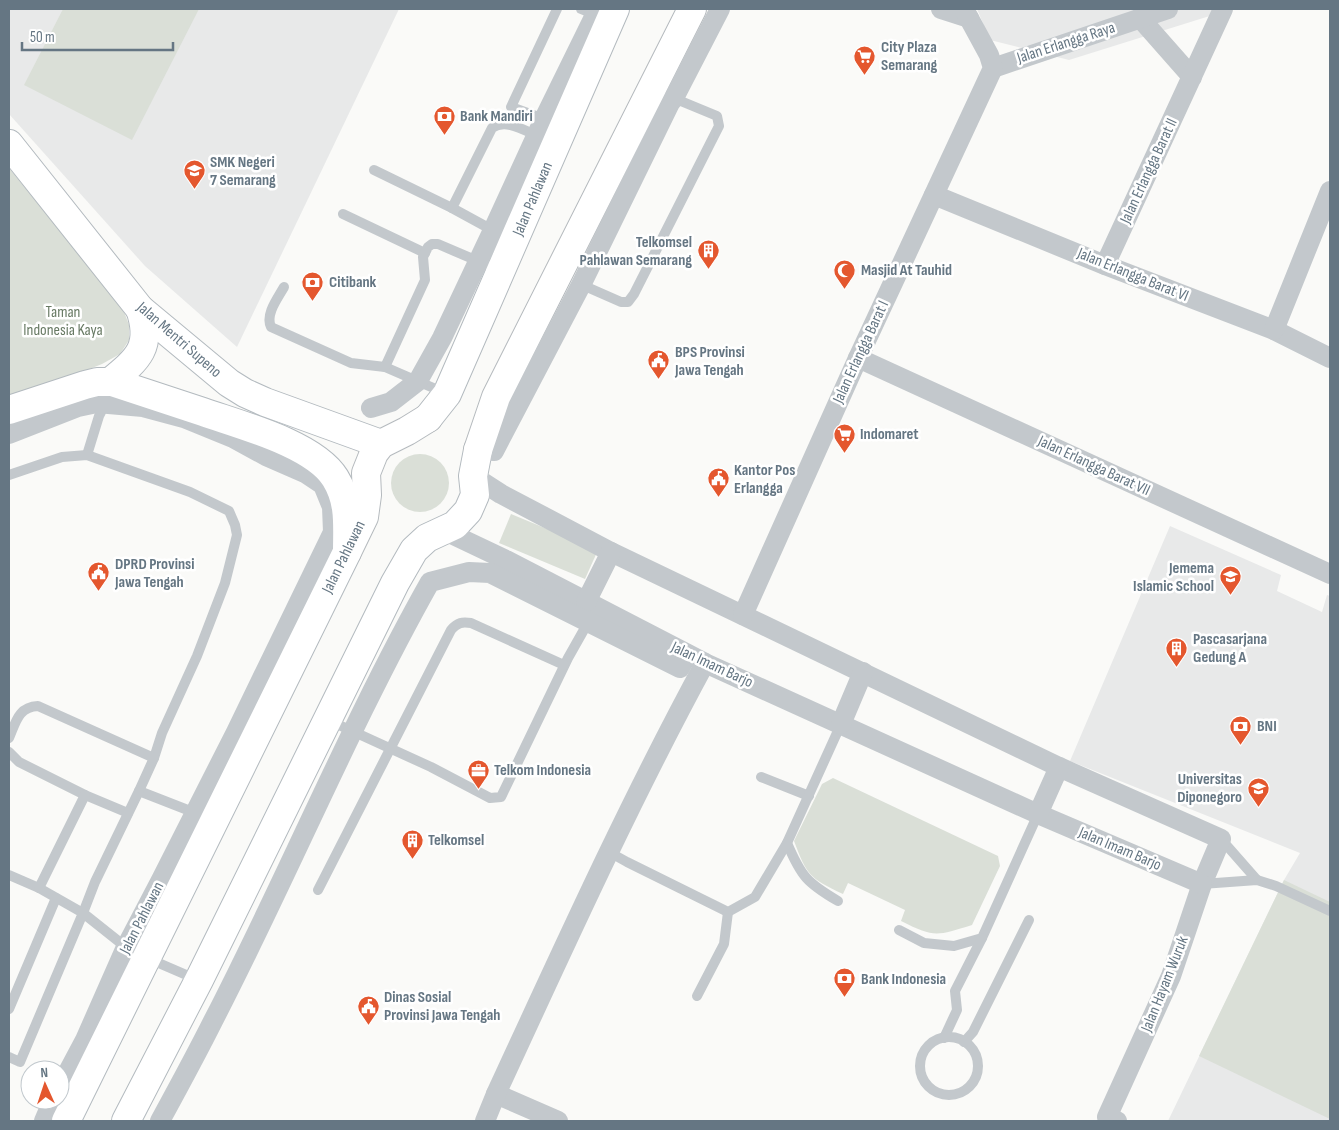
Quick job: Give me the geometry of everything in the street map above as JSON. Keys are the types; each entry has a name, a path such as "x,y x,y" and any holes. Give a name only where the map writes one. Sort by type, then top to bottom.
{"main road":[{"path":"126,1121 199,980 395,584 414,550 427,538 445,531 464,517 473,502 476,463 496,397 569,281 663,94 692,9"},
{"name":"Jalan Pahlawan","path":"66,1121 137,953 204,817 348,552 364,517 367,495 366,473 369,462 381,444 407,432 428,418 447,394 490,266 600,13"},
{"name":"Jalan Mentri Supeno","path":"9,144 140,309 229,383 265,402 381,444"},
{"path":"108,393 124,370 142,350 145,340 145,325 140,309"},
{"path":"9,410 85,385 108,393 261,431 306,453 328,469 335,478 346,500 348,552"}],"street":[{"path":"663,94 720,9"},
{"path":"941,9 966,13 989,55 993,68"},
{"name":"Jalan Erlangga Raya","path":"993,68 1168,9"},
{"name":"Jalan Erlangga Barat II","path":"1105,265 1223,9"},
{"path":"1140,18 1192,76"},
{"name":"Jalan Erlangga Barat I","path":"743,615 858,358 993,68"},
{"path":"1274,330 1330,191"},
{"name":"Jalan Erlangga Barat VI","path":"934,194 1105,265 1274,330 1330,358"},
{"name":"Jalan Pahlawan","path":"371,408 390,402 418,381 442,338 490,266"},
{"name":"Jalan Erlangga Barat VII","path":"858,358 1330,574"},
{"name":"Jalan Pahlawan","path":"9,434 78,408 97,403 108,393 143,407 184,418 233,438 266,456 305,473 323,485 332,507 333,532 236,732 204,817"},
{"path":"476,463 501,494 612,552 1059,767 1221,838"},
{"name":"Jalan Imam Barjo","path":"445,531 590,610 1038,814 1202,884"},
{"path":"160,1121 214,1020 352,731 407,622 430,582 469,572 490,574 590,610 612,552"},
{"path":"485,1121 590,890 666,735 705,663"},
{"path":"841,724 863,672"},
{"path":"1038,814 1059,767"},
{"name":"Jalan Hayam Wuruk","path":"1110,1120 1171,976 1202,884 1221,838"},
{"name":"Jalan Pahlawan","path":"70,1068 137,953"},
{"path":"496,1094 558,1121"}],"lane":[{"path":"550,131 511,107 557,9"},
{"path":"569,281 622,302 628,302 634,294 719,126 717,116 663,94"},
{"path":"452,208 492,128 498,124 505,123 550,131"},
{"path":"374,170 504,236"},
{"path":"343,214 425,253"},
{"path":"385,367 425,280 423,262 425,253 432,244 438,244 490,266"},
{"path":"284,287 269,316 271,327 351,363 385,367 447,394"},
{"path":"87,455 108,393"},
{"path":"9,475 62,457 87,455 190,492 229,512 237,536 225,583 197,656 162,733 154,758 95,882 20,1062 9,1057"},
{"path":"328,719 431,767 490,798 501,797 590,610"},
{"path":"318,890 451,630 462,622 471,623 564,665"},
{"path":"9,738 21,711 29,706 38,706 154,758"},
{"path":"728,912 755,897 787,843 841,724"},
{"path":"9,752 19,762 128,814"},
{"path":"762,777 809,796"},
{"path":"138,791 204,817"},
{"path":"38,888 85,795"},
{"path":"944,1038 957,1010 955,991 982,938 1038,814"},
{"path":"1221,838 1257,880"},
{"path":"787,843 802,873 816,888 838,901"},
{"path":"610,852 728,912"},
{"path":"9,875 38,888 83,913 137,953"},
{"path":"1202,884 1257,880 1276,886 1330,910"},
{"path":"9,1009 56,898"},
{"path":"697,996 724,944 728,912"},
{"path":"964,1042 973,1032 1029,920"},
{"path":"899,930 924,943 931,944 954,946 982,938"},
{"name":"Jalan Pahlawan","path":"137,953 199,980"},
{"path":"944,1038 958,1039 964,1042 972,1048 976,1057 978,1066 976,1076 972,1084 965,1091 947,1096 938,1094 924,1082 920,1073 922,1054 928,1046 944,1038"}],"shaded area":[{"name":"SMK Negeri 7 Semarang","path":"9,9 399,9 237,347 145,266 9,114"},
{"path":"977,9 1232,9 1069,60 990,40"},
{"name":"Universitas Diponegoro","path":"1170,526 1281,575 1277,591 1322,612 1327,595 1330,596 1330,1121 1168,1121 1284,880 1300,853 1070,761"}],"green space":[{"path":"63,9 199,9 132,140 24,85"},
{"name":"Taman Indonesia Kaya","path":"9,168 123,309 129,325 129,340 120,354 102,364 9,401"},
{"path":"414,454 426,454 441,462 449,477 449,489 441,504 426,512 414,512 399,504 391,489 391,477 399,462"},
{"path":"511,514 598,550 585,579 499,543"},
{"path":"833,778 998,856 1000,866 972,925 943,933 929,933 901,921 905,910 848,883 843,894 823,884 811,874 802,861 794,841 822,784"},
{"path":"1284,880 1330,902 1330,1119 1199,1056"}],"place":[{"name":"City Plaza Semarang","path":"865,75"},
{"name":"Bank Mandiri","path":"444,135"},
{"name":"SMK Negeri 7 Semarang","path":"194,190"},
{"name":"Telkomsel Pahlawan Semarang","path":"708,270"},
{"name":"Masjid At Tauhid","path":"845,289"},
{"name":"Citibank","path":"313,301"},
{"name":"BPS Provinsi Jawa Tengah","path":"659,380"},
{"name":"Indomaret","path":"844,453"},
{"name":"Kantor Pos Erlangga","path":"718,498"},
{"name":"DPRD Provinsi Jawa Tengah","path":"99,592"},
{"name":"Jemema Islamic School","path":"1230,596"},
{"name":"Pascasarjana Gedung A","path":"1177,667"},
{"name":"BNI","path":"1241,745"},
{"name":"Telkom Indonesia","path":"478,789"},
{"name":"Universitas Diponegoro","path":"1258,807"},
{"name":"Telkomsel","path":"412,859"},
{"name":"Bank Indonesia","path":"845,998"},
{"name":"Dinas Sosial Provinsi Jawa Tengah","path":"368,1025"}]}
